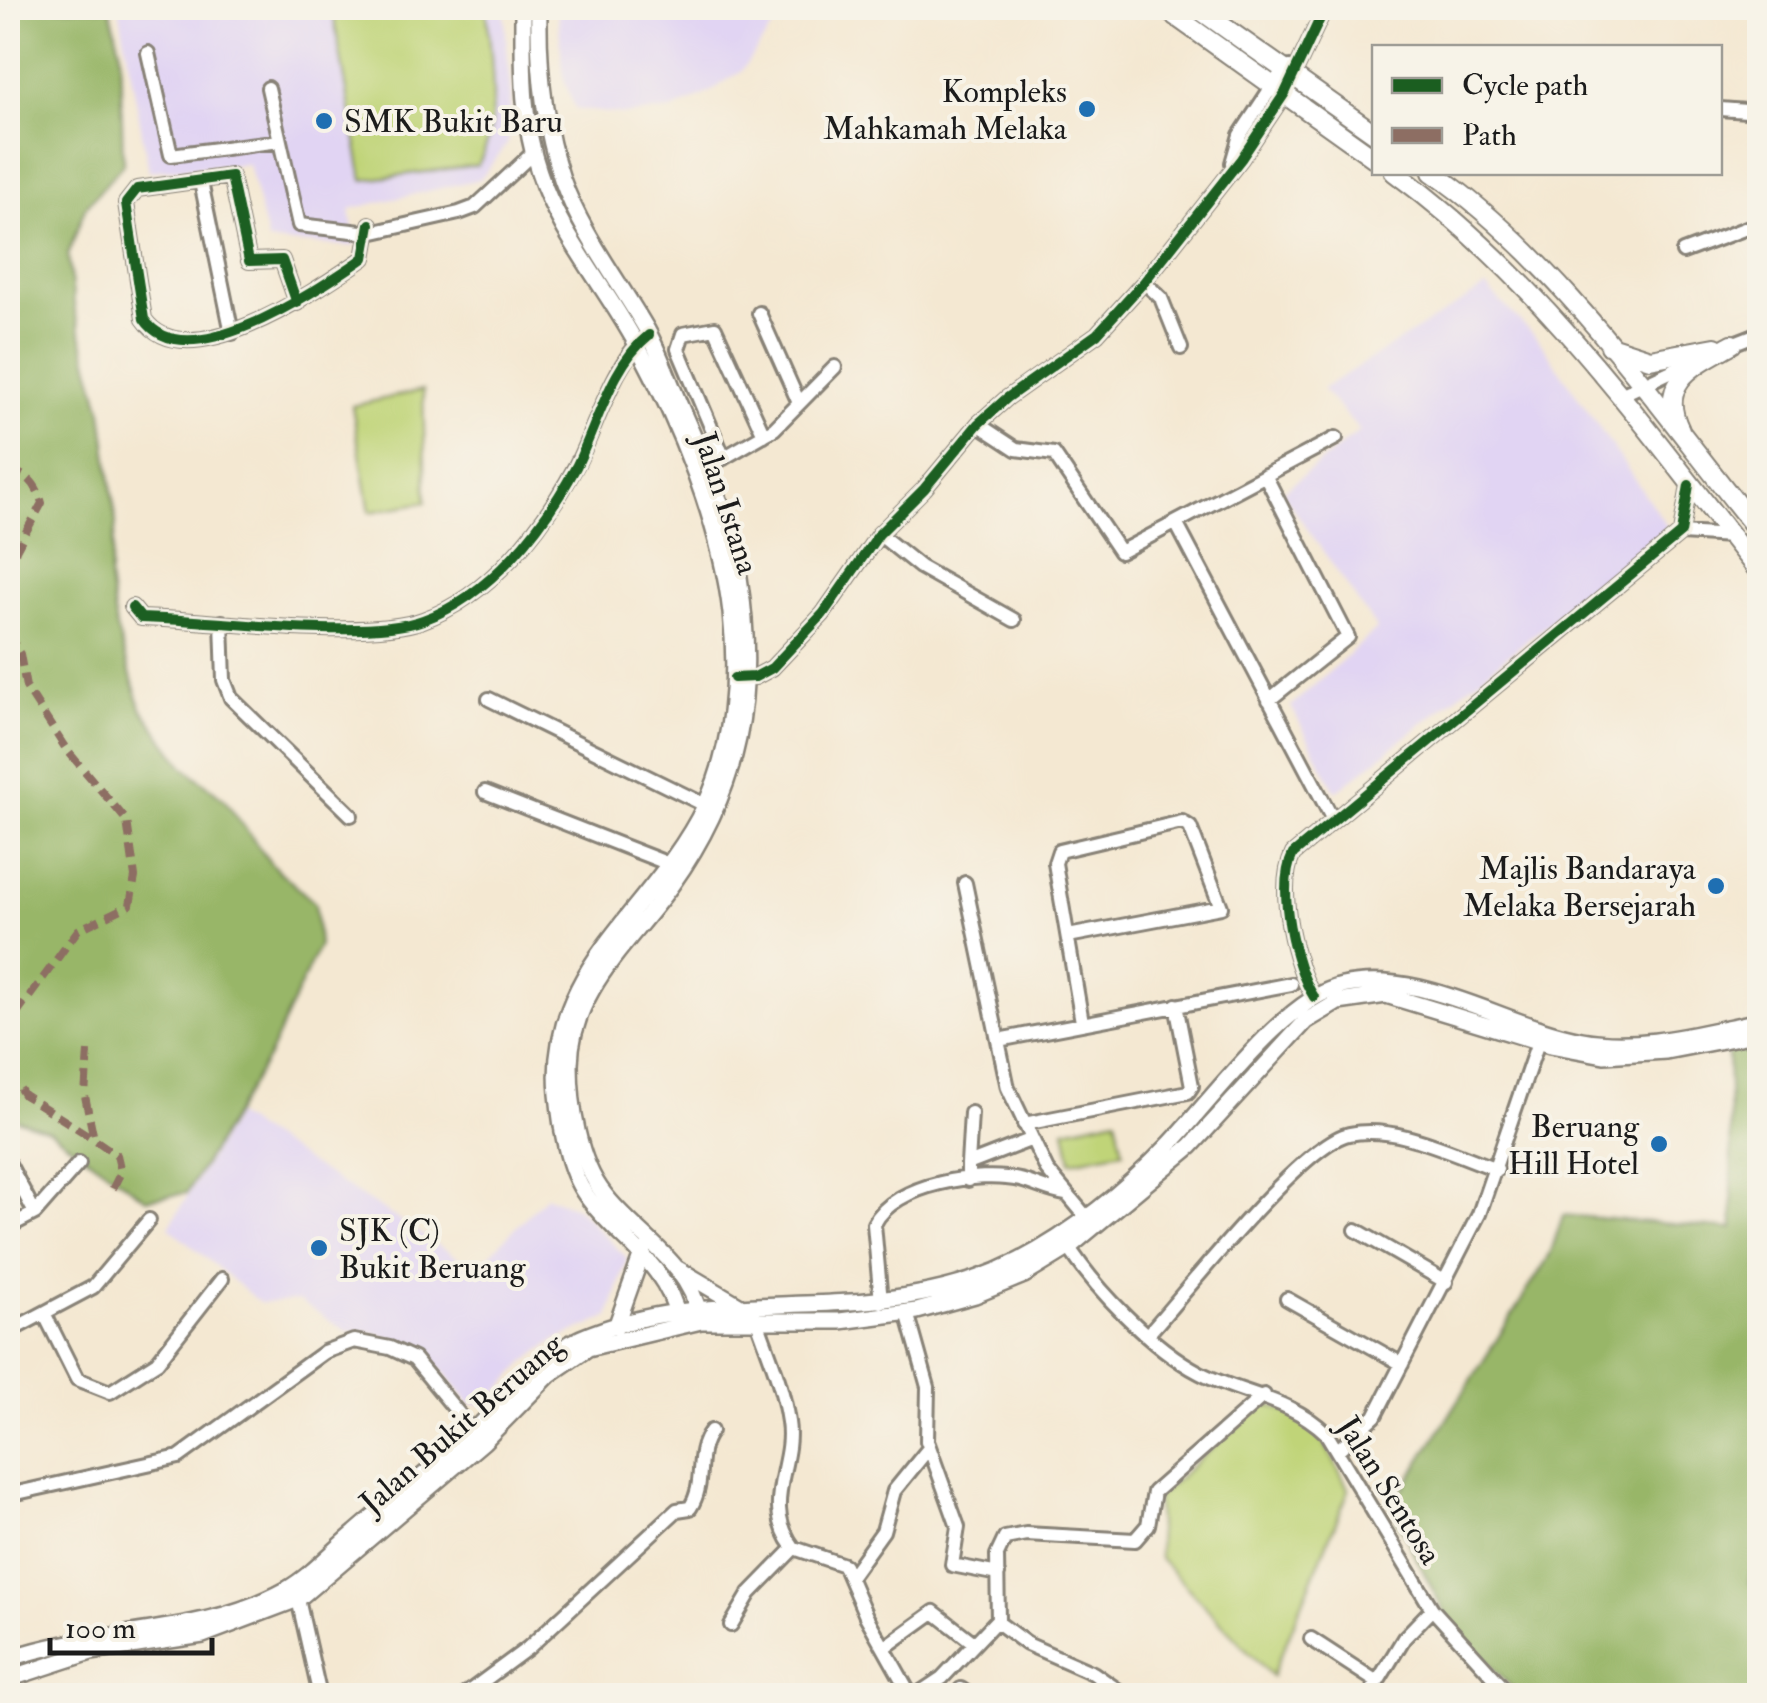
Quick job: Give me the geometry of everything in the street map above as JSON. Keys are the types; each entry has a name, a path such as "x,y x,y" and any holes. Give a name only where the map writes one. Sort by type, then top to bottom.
{"highway":[{"path":"1164,8 1372,132"},
{"path":"1196,8 1286,78 1372,156"},
{"path":"1398,175 1506,265 1568,330 1760,572"},
{"path":"1436,175 1504,229 1605,343 1760,533"},
{"path":"1605,343 1638,358 1732,344"},
{"path":"1692,450 1672,409 1674,383 1681,373 1732,344"}],"main road":[{"name":"Jalan Istana","path":"523,8 524,86 533,153 556,212 643,340 719,550 741,678 705,805 669,864 572,996 557,1051 565,1136 582,1191 643,1251 679,1319"},
{"name":"Jalan Istana","path":"539,8 542,68 561,175 706,468 736,561 741,678 736,754 723,797 672,885 586,997 572,1050 578,1133 590,1168 602,1192 678,1269 700,1315"},
{"path":"542,68 537,106 542,138 533,153 542,155 567,205 586,228"},
{"name":"Jalan Bukit Beruang","path":"1091,1222 1164,1151 1292,1013 1314,997 1342,986 1390,983 1587,1041 1663,1040 1760,1021"},
{"name":"Jalan Bukit Beruang","path":"700,1315 840,1321 907,1312 976,1295 1024,1275 1191,1146 1306,1021 1338,1002 1386,995 1575,1052 1635,1054 1760,1034"},
{"name":"Jalan Bukit Beruang","path":"8,1658 88,1638 202,1623 291,1588 478,1437 559,1350 616,1328 740,1306 881,1302 968,1282 1065,1242"},
{"path":"616,1328 643,1251"},
{"path":"678,1269 740,1306"},
{"name":"Jalan Bukit Beruang","path":"8,1679 91,1652 203,1635 298,1599 567,1360 679,1319"}],"street":[{"path":"741,678 772,668 813,625 880,534 978,424 1007,398 1097,334 1144,282 1228,174 1325,8"},
{"path":"148,53 171,155 280,141"},
{"path":"1228,174 1240,135 1286,78"},
{"path":"268,88 299,225 366,229 457,206 486,194 533,153"},
{"path":"1722,110 1760,112"},
{"path":"297,302 282,260 249,261 232,176 137,189 130,194 126,203 144,319 154,332 177,339 232,333 297,302 364,258 366,229"},
{"path":"201,182 232,333"},
{"path":"1684,252 1760,223"},
{"path":"1144,282 1161,298 1181,348"},
{"path":"759,313 799,404"},
{"path":"724,458 678,349 682,334 715,328 764,435"},
{"path":"1621,395 1760,334"},
{"path":"132,607 141,618 222,622 369,628 422,621 487,585 574,470 643,340"},
{"path":"706,468 764,435 836,366"},
{"path":"978,424 1016,449 1054,454 1084,492 1118,551 1336,438"},
{"path":"1265,476 1348,637 1270,700"},
{"path":"1314,997 1302,978 1285,870 1294,854 1332,818 1681,533 1689,484"},
{"path":"1176,522 1332,818"},
{"path":"1681,533 1731,536"},
{"path":"880,534 920,567 1014,620"},
{"path":"222,622 224,680 231,698 351,815"},
{"path":"488,699 705,805"},
{"path":"485,792 669,864"},
{"path":"1068,936 1221,907 1192,832 1182,822 1058,851 1055,863 1082,1022"},
{"path":"965,883 1008,1088 1030,1140 1066,1194 1091,1222"},
{"path":"998,1040 1291,984"},
{"path":"1024,1124 1188,1092 1192,1086 1176,1005"},
{"path":"1338,1450 1368,1426 1446,1282 1498,1169 1538,1042"},
{"path":"968,1180 971,1113"},
{"path":"1149,1333 1294,1172 1330,1141 1348,1134 1387,1134 1498,1169"},
{"path":"968,1164 1030,1140"},
{"path":"8,1162 35,1213"},
{"path":"8,1228 35,1213 79,1163"},
{"path":"881,1302 876,1219 906,1196 968,1180 1019,1180 1066,1194"},
{"path":"8,1332 93,1287 149,1220"},
{"path":"1356,1230 1446,1282"},
{"name":"Jalan Sentosa","path":"1065,1242 1087,1276 1198,1372 1264,1395 1315,1422 1338,1450 1432,1610 1511,1696"},
{"path":"44,1313 78,1379 110,1392 157,1362 222,1279"},
{"path":"1287,1300 1402,1364"},
{"path":"907,1312 928,1387 929,1448 958,1527 952,1565 998,1574"},
{"path":"756,1318 788,1422 789,1448 778,1492 794,1548"},
{"path":"8,1496 179,1457 324,1352 354,1342 390,1348 414,1359 478,1437"},
{"path":"998,1622 1000,1544 1012,1535 1134,1540 1144,1534 1154,1492 1264,1395"},
{"path":"463,1696 528,1648 676,1510 690,1508 702,1491 700,1446 711,1431"},
{"path":"850,1577 883,1531 894,1491 929,1448"},
{"path":"794,1548 831,1557 844,1565 884,1648 913,1696 942,1678 998,1622"},
{"path":"730,1625 750,1593 794,1548"},
{"path":"298,1599 320,1696"},
{"path":"1369,1696 1404,1638 1432,1610"},
{"path":"884,1648 934,1612 974,1642"},
{"path":"998,1622 1027,1644 1092,1673 1126,1696"},
{"path":"1312,1638 1377,1682"}],"shaded area":[{"name":"SMK Bukit Baru","path":"119,8 504,8 511,98 508,143 480,179 350,209 355,246 268,242 248,164 149,171"},
{"path":"557,8 787,8 742,70 710,92 673,110 624,115 575,109 564,79"},
{"path":"1486,287 1539,340 1668,528 1336,792 1291,706 1377,629 1282,492 1360,431 1322,389"},
{"name":"SJK (C) Bukit Beruang","path":"235,1116 476,1269 546,1196 576,1207 627,1258 609,1317 554,1341 526,1361 487,1404 469,1404 444,1371 414,1347 375,1333 346,1331 299,1301 260,1303 169,1227"}],"green space":[{"path":"8,8 110,8 120,49 123,164 85,208 68,255 75,312 102,411 116,523 109,578 116,628 141,708 184,767 224,799 271,864 315,903 319,945 269,1055 187,1193 146,1199 49,1130 8,1116"},
{"path":"332,8 487,8 493,109 486,147 478,165 363,180"},
{"path":"423,390 426,502 370,512 352,406"},
{"path":"1759,1044 1760,1540 1749,1582 1759,1591 1759,1695 1519,1695 1449,1622 1391,1508 1550,1255 1563,1215 1733,1229 1728,1052"},
{"path":"1116,1118 1123,1151 1071,1161 1065,1129"},
{"path":"1263,1403 1297,1417 1318,1434 1349,1490 1272,1676 1159,1558 1157,1497"}],"marked path":[{"path":"8,472 31,481 42,503 16,550 8,580"},
{"path":"8,632 20,654 26,687 66,749 127,821 135,877 130,905 78,930 8,1026"},
{"path":"88,1051 85,1096 94,1139 117,1155 121,1172 112,1190"},
{"path":"8,1069 24,1095 94,1139"}],"cycle path":[{"path":"734,678 755,677 772,668 823,614 879,534 924,489 978,424 1007,398 1097,334 1144,282 1241,159 1285,93 1325,8"},
{"path":"297,303 282,260 249,261 231,176 137,189 126,203 144,319 164,336 190,340 221,335 254,323 287,307 318,289 364,258 370,224"},
{"path":"132,607 141,618 334,629 399,626 447,609 492,577 548,513 576,467 615,378 649,335"},
{"path":"1314,997 1300,966 1290,927 1286,886 1293,854 1681,533 1689,485"}],"place":[{"name":"Kompleks Mahkamah Melaka","path":"1087,109"},
{"name":"SMK Bukit Baru","path":"324,121"},
{"name":"Majlis Bandaraya Melaka Bersejarah","path":"1716,886"},
{"name":"Beruang Hill Hotel","path":"1659,1144"},
{"name":"SJK (C) Bukit Beruang","path":"319,1248"}]}
